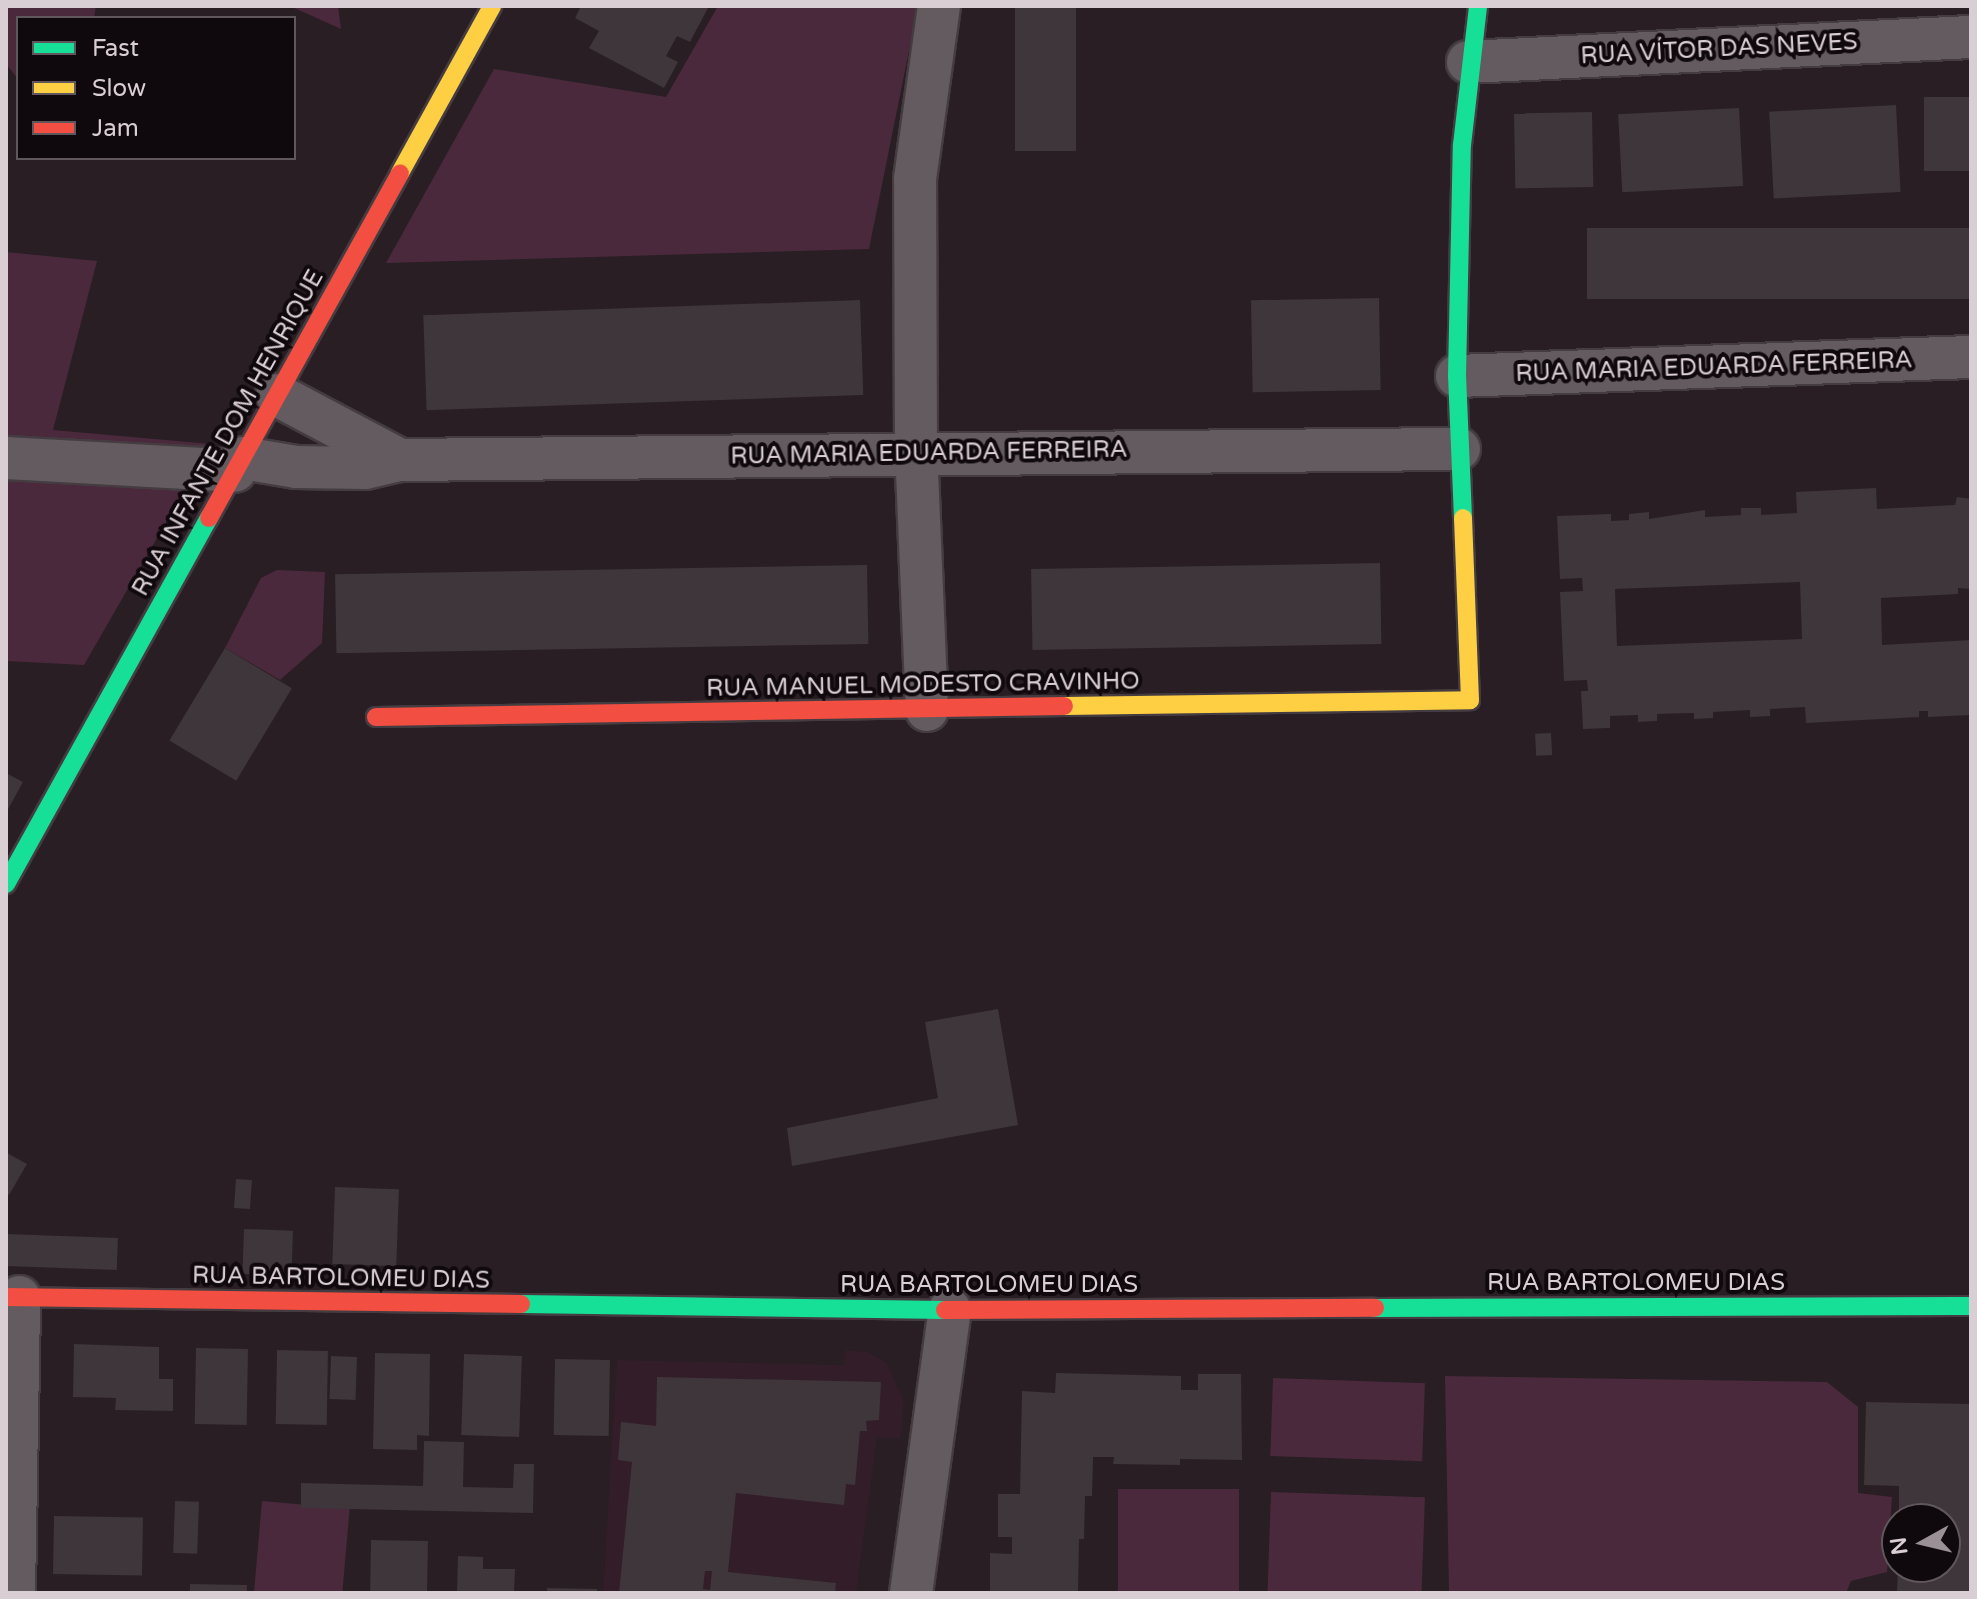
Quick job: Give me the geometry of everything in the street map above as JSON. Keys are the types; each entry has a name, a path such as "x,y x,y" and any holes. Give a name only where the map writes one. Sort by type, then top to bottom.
{"street":[{"name":"RUA INFANTE DOM HENRIQUE","path":"6,884 492,6"},
{"path":"927,710 916,452 915,179 939,6"},
{"path":"1459,449 1457,376 1468,62 1478,6"},
{"name":"RUA VÍTOR DAS NEVES","path":"1468,62 1971,37"},
{"name":"RUA MARIA EDUARDA FERREIRA","path":"1457,376 1971,357"},
{"name":"RUA MARIA EDUARDA FERREIRA","path":"277,395 400,460"},
{"name":"RUA MARIA EDUARDA FERREIRA","path":"6,458 365,468 400,460 916,452 1459,449"},
{"name":"RUA MANUEL MODESTO CRAVINHO","path":"376,717 1470,700 1459,449"},
{"path":"12,1297 14,1593"},
{"name":"RUA BARTOLOMEU DIAS","path":"12,1297 950,1310 1971,1306"},
{"path":"911,1593 950,1310"}],"shaded area":[{"path":"6,6 96,6 94,16 16,16 16,76 6,64"},
{"path":"290,6 338,6 341,29"},
{"path":"718,6 918,6 869,249 386,263 494,69 666,97"},
{"path":"6,252 97,261 53,430 211,444 84,665 6,661"},
{"path":"277,570 325,572 322,643 280,680 225,648 261,578"},
{"path":"845,1350 868,1352 887,1363 904,1402 900,1439 877,1437 856,1593 603,1593 617,1360 844,1365"},
{"path":"1445,1376 1827,1382 1858,1407 1858,1493 1892,1497 1892,1503 1881,1503 1881,1574 1851,1581 1846,1593 1449,1593"},
{"path":"1273,1378 1425,1383 1422,1461 1270,1456"},
{"path":"1118,1489 1239,1489 1239,1593 1118,1593"},
{"path":"1271,1492 1425,1497 1422,1593 1267,1593"},
{"path":"262,1501 350,1509 342,1593 254,1593"}],"building":[{"path":"581,6 709,6 690,42 677,36 666,56 678,62 664,88 589,48 599,31 575,18"},
{"path":"1015,6 1076,6 1076,151 1015,151"},
{"path":"1924,97 1971,97 1971,171 1924,171"},
{"path":"1896,105 1901,192 1774,199 1769,112"},
{"path":"1739,108 1743,186 1622,192 1618,114"},
{"path":"1592,112 1593,187 1515,188 1514,113"},
{"path":"1587,228 1971,228 1971,299 1587,299"},
{"path":"1379,298 1381,390 1253,392 1251,300"},
{"path":"860,300 863,395 427,410 423,315"},
{"path":"1876,488 1877,509 1955,505 1957,497 1971,499 1971,589 1958,588 1958,594 1881,598 1882,645 1971,640 1971,715 1928,717 1928,711 1919,711 1919,717 1806,723 1805,707 1770,709 1770,716 1750,717 1750,710 1713,712 1713,718 1694,719 1694,713 1657,714 1657,721 1638,722 1638,715 1610,716 1610,728 1583,729 1581,691 1588,691 1587,680 1564,681 1560,592 1583,591 1582,578 1560,579 1557,516 1611,514 1611,521 1629,520 1629,514 1649,512 1649,519 1705,510 1705,517 1741,515 1741,508 1761,508 1761,515 1797,513 1796,492","holes":["1800,582 1802,639 1617,646 1615,589"]},
{"path":"1380,563 1381,644 1032,650 1031,569"},
{"path":"867,565 868,644 336,653 335,574"},
{"path":"225,648 292,688 236,781 169,741"},
{"path":"1551,733 1552,755 1536,756 1535,734"},
{"path":"6,773 23,782 6,813"},
{"path":"998,1009 1018,1125 792,1166 787,1128 938,1098 925,1022"},
{"path":"7,1153 27,1164 9,1195 6,1194"},
{"path":"236,1179 252,1180 250,1209 234,1208"},
{"path":"335,1187 399,1189 396,1266 332,1264"},
{"path":"244,1229 293,1231 291,1276 242,1274"},
{"path":"6,1234 118,1238 117,1270 6,1266"},
{"path":"74,1344 159,1347 159,1379 173,1379 173,1411 115,1410 116,1398 73,1397"},
{"path":"196,1348 248,1349 247,1425 195,1424"},
{"path":"277,1350 328,1351 327,1425 276,1424"},
{"path":"375,1353 430,1354 429,1436 417,1435 417,1450 373,1449"},
{"path":"464,1354 522,1356 519,1437 461,1435"},
{"path":"331,1356 357,1357 355,1400 329,1399"},
{"path":"555,1359 610,1360 609,1436 554,1435"},
{"path":"1056,1373 1181,1376 1181,1390 1198,1390 1198,1374 1241,1374 1242,1460 1180,1459 1180,1465 1113,1464 1114,1457 1093,1457 1092,1496 1085,1496 1084,1539 1079,1539 1078,1593 990,1593 990,1553 1012,1554 1012,1537 998,1537 998,1494 1020,1494 1022,1391 1055,1393"},
{"path":"657,1377 881,1382 879,1420 866,1421 867,1431 860,1431 855,1485 846,1484 844,1505 736,1493 728,1572 836,1583 835,1593 619,1593 632,1462 618,1460 621,1422 656,1426","holes":["705,1571 712,1571 710,1590 703,1589"]},
{"path":"1866,1402 1971,1404 1971,1593 1897,1593 1897,1583 1961,1583 1961,1503 1899,1503 1899,1486 1864,1485"},
{"path":"424,1441 464,1442 463,1487 513,1488 514,1464 534,1464 533,1513 301,1508 301,1483 423,1486"},
{"path":"175,1501 199,1502 197,1554 173,1553"},
{"path":"54,1516 143,1518 142,1576 53,1574"},
{"path":"371,1540 428,1541 427,1593 370,1593"},
{"path":"458,1556 483,1557 483,1569 515,1569 514,1593 457,1593"},
{"path":"190,1584 247,1585 247,1593 190,1593"},
{"path":"547,1588 597,1589 597,1593 547,1593"}],"traffic: fast":[{"path":"1463,518 1457,376 1462,145 1478,6"},
{"path":"6,884 209,518"},
{"path":"521,1304 945,1310"},
{"path":"1375,1308 1971,1306"}],"traffic: slow":[{"path":"400,173 492,6"},
{"path":"1064,706 1470,700 1463,518"}],"traffic: jam":[{"path":"209,518 400,173"},
{"path":"376,717 1064,706"},
{"path":"6,1297 521,1304"},
{"path":"945,1310 1375,1308"}]}
